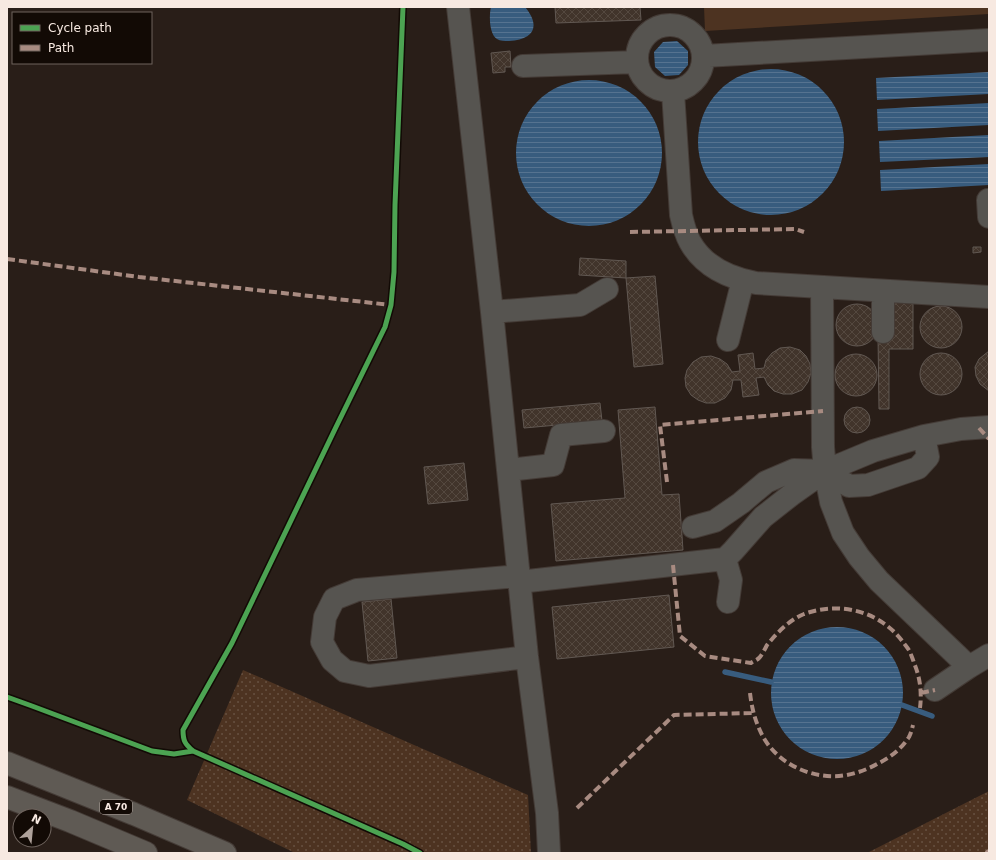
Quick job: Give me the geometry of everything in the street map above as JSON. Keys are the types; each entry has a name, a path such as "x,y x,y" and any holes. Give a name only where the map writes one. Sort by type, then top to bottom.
{"highway":[{"name":"A 70","path":"7,763 134,814 225,853"},
{"path":"7,797 70,821 146,853"}],"lane":[{"path":"458,7 492,312 527,657 550,853"},
{"path":"669,24 679,25 690,30 699,41 704,56 702,68 696,79 686,88 673,92 660,90 649,84 641,74 637,62 638,49 644,36 654,28 669,24"},
{"path":"704,56 989,40"},
{"path":"523,66 637,62"},
{"path":"673,92 681,215 690,242 699,254 713,268 727,275 756,283 794,284 989,297"},
{"path":"728,340 742,280"},
{"path":"822,287 822,447 831,502 843,532 859,557 879,581 969,667"},
{"path":"492,312 580,305 607,289"},
{"path":"883,291 883,332"},
{"path":"527,657 369,676 345,671 332,660 322,642 325,617 334,599 357,590 519,579 725,559 764,518 791,495 825,471 873,451 924,436 961,429 989,427"},
{"path":"508,470 553,465 561,435 604,432"},
{"path":"693,527 716,521 766,482 794,470 825,471 850,486 868,485 918,468 928,457 924,436"},
{"path":"725,559 731,580 728,602"},
{"path":"935,690 989,654"}],"shaded area":[{"path":"704,7 989,7 989,14 705,31"},
{"path":"243,670 528,795 531,853 295,853 187,800"},
{"path":"989,791 989,853 867,853"}],"water":[{"path":"491,7 525,7 533,20 534,26 532,31 529,35 518,40 504,41 497,39 494,37 491,29"},
{"path":"677,41 688,51 688,65 679,75 665,76 655,67 654,52 663,42"},
{"path":"764,69 778,69 806,77 823,90 836,107 839,114 843,128 843,156 839,170 832,183 823,194 806,207 799,210 778,215 764,215 736,207 719,194 714,188 703,170 698,149 698,135 706,107 719,90 725,85 743,74"},
{"path":"989,72 989,94 877,100 876,78"},
{"path":"582,80 596,80 624,88 641,101 654,118 657,125 661,139 661,167 657,181 650,194 641,205 624,218 617,221 596,226 582,226 554,218 537,205 532,199 521,181 516,160 516,146 524,118 537,101 543,96 561,85"},
{"path":"989,103 989,125 878,131 877,109"},
{"path":"989,135 989,157 880,162 879,141"},
{"path":"989,164 989,185 881,191 880,170"},
{"path":"843,627 862,632 874,638 884,646 892,656 898,668 902,680 902,706 898,718 892,730 884,740 874,748 862,754 850,758 831,759 812,754 800,748 790,740 782,730 776,718 772,706 771,687 776,668 782,656 790,646 800,638 812,632 824,628"}],"building":[{"path":"555,7 640,7 641,20 556,23"},
{"path":"510,51 511,67 505,67 505,72 493,73 491,53"},
{"path":"973,247 981,247 981,252 973,253"},
{"path":"580,258 626,261 626,278 579,275"},
{"path":"655,276 663,364 634,367 626,278"},
{"path":"892,299 913,299 913,349 889,349 889,409 879,409 878,336"},
{"path":"857,304 872,310 878,325 872,340 857,346 842,340 836,325 842,310"},
{"path":"941,306 956,312 962,327 956,342 941,348 926,342 920,327 926,312"},
{"path":"790,347 800,350 806,356 810,364 811,373 808,382 802,390 792,394 783,394 774,391 768,385 764,377 756,378 759,395 743,397 741,380 733,380 731,390 725,398 715,403 706,403 698,400 691,395 686,387 685,378 687,370 693,362 701,357 711,356 720,359 727,364 732,372 740,371 738,355 753,353 755,369 764,368 766,360 772,353 780,348"},
{"path":"989,351 989,391 980,384 976,376 975,367 979,359"},
{"path":"941,353 956,359 962,374 956,389 941,395 926,389 920,374 926,359"},
{"path":"856,354 871,360 877,375 871,390 856,396 841,390 835,375 841,360"},
{"path":"600,403 602,421 524,428 522,410"},
{"path":"655,407 662,495 679,494 683,550 556,561 551,504 625,498 618,410"},
{"path":"857,407 866,411 870,420 866,429 857,433 848,429 844,420 848,411"},
{"path":"464,463 468,500 428,504 424,467"},
{"path":"669,595 674,647 557,659 552,607"},
{"path":"391,599 397,658 368,661 362,602"}],"waterway":[{"path":"725,672 771,682"},
{"path":"902,705 932,716"}],"marked path":[{"path":"630,232 795,229 804,232"},
{"path":"7,259 139,277 391,305"},
{"path":"667,482 660,425 823,411"},
{"path":"979,428 989,439"},
{"path":"673,565 680,636 705,656 751,663 760,657 767,645 788,623 804,614 818,610 831,609 845,609 858,612 871,616 894,631 910,652 916,668 921,690 920,708"},
{"path":"921,693 935,690"},
{"path":"750,693 757,723 771,749 797,768 817,775 839,776 859,772 874,766 892,755 903,745 909,737 913,725"},
{"path":"577,808 674,715 753,713"}],"cycle path":[{"path":"403,7 395,205 394,272 391,305 385,327 232,643 183,730 183,737 185,742 193,751 403,844 420,853"},
{"path":"7,697 152,751 174,754 193,751"}]}
